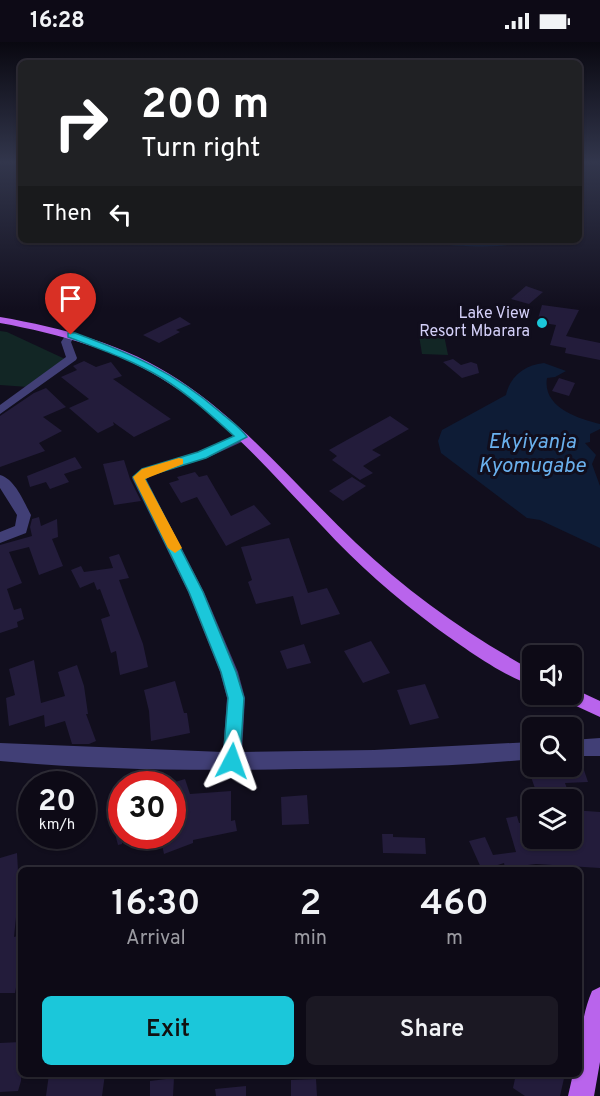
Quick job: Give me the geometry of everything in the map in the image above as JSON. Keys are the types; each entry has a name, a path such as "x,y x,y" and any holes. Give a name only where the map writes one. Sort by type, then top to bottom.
{"main road":[{"path":"0,320 38,326 71,335 128,356 165,376 196,397 242,437 372,567 436,620 522,673"},
{"path":"582,701 600,709"},
{"path":"581,1096 600,999"}],"street":[{"path":"0,410 72,358 65,345 71,335"},
{"path":"232,761 236,698 229,672 196,592 139,477 147,472 202,455 242,437"},
{"path":"0,479 11,492 24,515 21,529 0,538"},
{"path":"582,748 600,747"},
{"path":"0,752 232,761 390,760 522,752"}],"green space":[{"path":"418,329 443,330 448,355 422,354"},
{"path":"0,331 7,332 65,359 28,387 0,385"}],"water":[{"name":"Ekyiyanja Kyomugabe","path":"544,363 566,371 555,377 547,378 550,397 556,404 572,415 600,424 600,429 590,434 590,442 585,443 596,455 592,464 600,486 600,548 540,520 527,518 441,453 438,441 442,430 506,395 511,382 519,373 531,366"}],"building":[{"path":"526,286 543,292 529,304 511,299"},
{"path":"542,305 579,310 566,336 600,343 600,360 565,353 566,348 550,345 556,325 537,322"},
{"path":"180,317 191,324 176,330 180,332 159,343 143,335"},
{"path":"453,359 461,365 471,362 477,364 479,373 462,378 443,362"},
{"path":"84,361 96,367 111,362 122,376 113,379 171,419 134,437 113,422 114,425 98,433 69,408 89,399 61,377 77,370 73,366"},
{"path":"559,378 575,383 569,396 552,391"},
{"path":"46,388 66,407 43,417 62,431 39,443 45,451 0,467 0,416 34,393"},
{"path":"390,416 409,429 372,450 381,455 363,466 373,473 360,480 332,460 337,456 329,450"},
{"path":"75,457 82,468 64,474 69,482 50,489 46,482 30,487 27,476"},
{"path":"124,460 141,501 114,505 103,464"},
{"path":"195,472 199,477 207,475 231,516 254,505 271,524 226,546 197,497 181,503 169,483 179,480 177,477"},
{"path":"352,477 366,486 343,501 329,491"},
{"path":"39,517 41,526 57,519 58,537 52,539 63,566 39,575 29,547 9,552 22,583 7,589 14,610 21,608 24,619 17,622 18,627 0,633 0,545 32,536 30,527 32,519"},
{"path":"289,538 308,593 327,588 340,614 301,625 293,596 256,604 248,582 252,580 241,547"},
{"path":"119,554 129,578 119,580 143,644 148,667 120,675 116,651 111,653 101,619 110,616 100,589 97,590 94,582 80,588 71,570 81,566 84,572 113,568 109,557"},
{"path":"371,641 390,673 363,683 344,651"},
{"path":"304,644 311,663 287,669 280,651"},
{"path":"34,660 41,703 65,696 58,672 77,665 84,686 88,714 86,714 96,741 89,744 72,744 65,721 45,727 44,715 9,726 6,698 15,695 9,669"},
{"path":"175,681 184,713 187,713 190,733 151,741 149,711 144,690"},
{"path":"425,684 439,718 410,725 397,690"},
{"path":"582,764 588,782 565,783 567,789 535,789 531,777 582,777"},
{"path":"186,782 190,794 231,791 231,821 235,820 237,831 193,840 193,843 186,846"},
{"path":"307,795 309,824 282,825 281,797"},
{"path":"582,811 600,812 600,868 536,864 505,867 504,863 491,867 481,867 469,841 485,837 493,855 516,852 506,818 517,816 519,823 522,823 522,849 582,849"},
{"path":"382,834 393,834 393,837 425,838 426,854 383,853"},
{"path":"163,849 177,849 164,854"},
{"path":"17,853 18,898 14,937 18,936 18,976 15,993 0,993 0,858"},
{"path":"18,1042 18,1077 21,1077 21,1081 18,1091 0,1092 0,1043"},
{"path":"49,1077 105,1077 102,1096 46,1096"},
{"path":"515,1077 564,1077 560,1096 525,1096 513,1088"},
{"path":"174,1078 173,1096 150,1096 150,1081"},
{"path":"316,1079 317,1096 291,1096 291,1080"},
{"path":"246,1086 246,1096 216,1096 215,1089"}],"slow traffic":[{"path":"175,548 139,477 141,474 179,461"}],"place":[{"name":"Lake View Resort Mbarara","path":"542,323"}],"route":[{"path":"71,335 128,356 165,376 196,397 242,437 202,455 141,474 139,477 196,592 229,672 236,698 232,761"}]}
